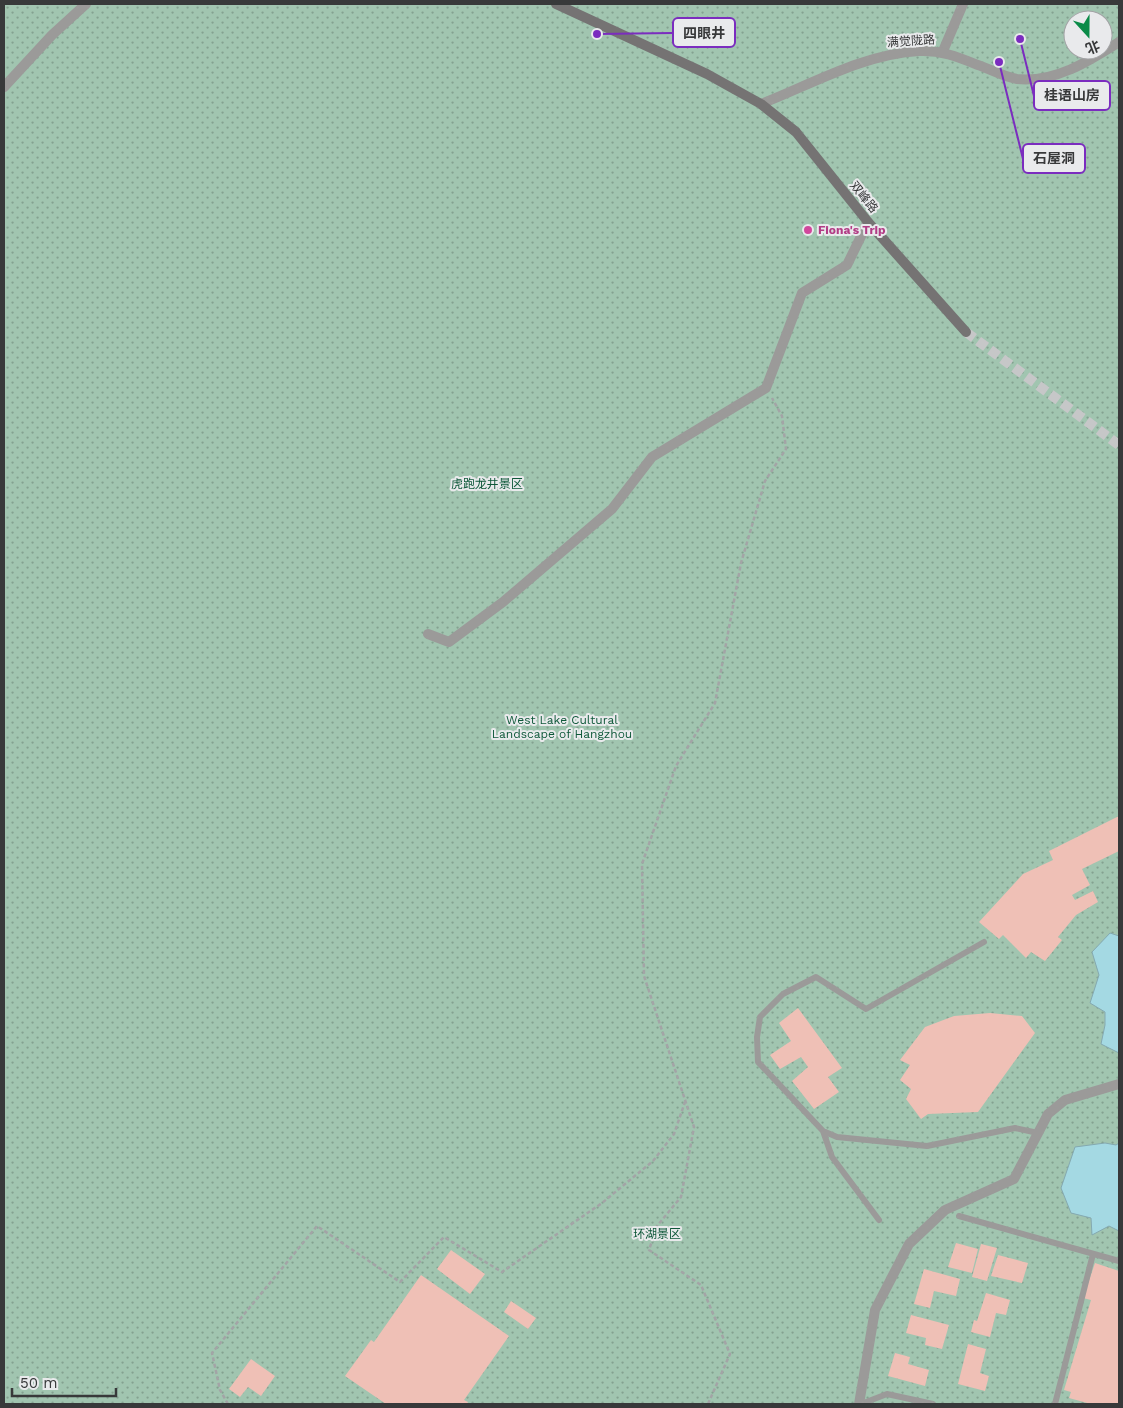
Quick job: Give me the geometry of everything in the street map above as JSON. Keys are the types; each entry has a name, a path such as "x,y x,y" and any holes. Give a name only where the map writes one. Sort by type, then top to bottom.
{"main road":[{"name":"双峰路","path":"556,4 707,74 761,104 796,132 868,222 966,332"}],"street":[{"path":"4,86 52,35 86,4"},
{"path":"944,51 963,4"},
{"name":"满觉陇路","path":"761,104 876,57 919,51 944,51 1016,78 1035,78 1055,75 1076,67 1119,42"},
{"path":"428,634 449,642 503,602 612,509 652,457 766,388 802,293 847,265 868,222"},
{"path":"860,1404 875,1310 909,1244 946,1210 1014,1179 1048,1114 1065,1100 1119,1084"}],"lane":[{"path":"984,942 866,1009 816,977 783,994 760,1017 757,1037 758,1062 823,1131 837,1137 927,1146 1015,1128 1038,1134"},
{"path":"823,1131 832,1157 879,1220"},
{"path":"959,1216 1119,1261"},
{"path":"1054,1404 1093,1254"},
{"path":"860,1404 887,1394 933,1404"}],"path":[{"path":"708,1404 730,1354 701,1285 649,1250 657,1226 681,1197 694,1127 644,976 642,864 676,766 715,703 744,554 764,481 786,449 782,416 766,388"},
{"path":"228,1404 220,1390 212,1353 317,1226 400,1282 444,1237 502,1272 602,1203 653,1161 674,1134 685,1101"}],"green space":[{"name":"虎跑龙井景区","path":"4,4 1119,4 1119,1404 4,1404"}],"water":[{"path":"1110,933 1119,936 1119,1053 1101,1044 1105,1025 1105,1012 1090,1003 1099,975 1092,952"},
{"path":"1105,1143 1116,1145 1119,1143 1119,1231 1109,1226 1092,1235 1091,1218 1071,1213 1061,1188 1075,1147"}],"building":[{"path":"1119,816 1119,851 1082,869 1090,885 1072,895 1075,900 1093,891 1098,902 1076,915 1058,937 1062,940 1045,961 1031,952 1026,958 1003,935 999,939 979,922 1023,874 1053,860 1049,851"},
{"path":"798,1008 842,1068 828,1077 839,1092 814,1109 792,1081 808,1067 801,1057 780,1069 770,1055 791,1041 779,1023"},
{"path":"990,1013 1022,1016 1035,1033 978,1112 928,1114 921,1119 906,1099 911,1089 900,1080 910,1065 900,1060 925,1027 954,1016"},
{"path":"956,1243 978,1249 972,1273 948,1267"},
{"path":"981,1244 997,1248 987,1281 972,1277"},
{"path":"451,1250 485,1274 470,1294 437,1269"},
{"path":"998,1255 1028,1263 1022,1283 991,1276"},
{"path":"1095,1263 1119,1271 1119,1404 1091,1404 1069,1398 1071,1392 1064,1390 1091,1300 1083,1298"},
{"path":"924,1269 960,1279 956,1296 934,1291 930,1308 914,1304"},
{"path":"421,1275 509,1336 464,1400 468,1402 467,1404 386,1404 345,1376 371,1340 374,1342"},
{"path":"986,1293 1010,1300 1006,1315 996,1313 990,1337 971,1332 974,1320 977,1321"},
{"path":"511,1301 536,1318 528,1329 504,1312"},
{"path":"911,1315 949,1325 942,1349 925,1345 926,1338 906,1333"},
{"path":"968,1344 986,1349 980,1373 989,1376 985,1391 958,1384"},
{"path":"895,1353 910,1357 908,1364 929,1370 925,1386 888,1376"},
{"path":"251,1359 275,1376 261,1396 248,1387 240,1397 229,1389"}],"tunnel":[{"path":"966,332 1119,445"}],"place":[{"name":"四眼井","path":"597,34"},
{"name":"桂语山房","path":"1020,39"},
{"name":"石屋洞","path":"999,62"},
{"name":"Fiona's Trip","path":"808,230"}],"park label":[{"name":"West Lake Cultural Landscape of Hangzhou","path":"562,727"},
{"name":"环湖景区","path":"657,1234"}]}
